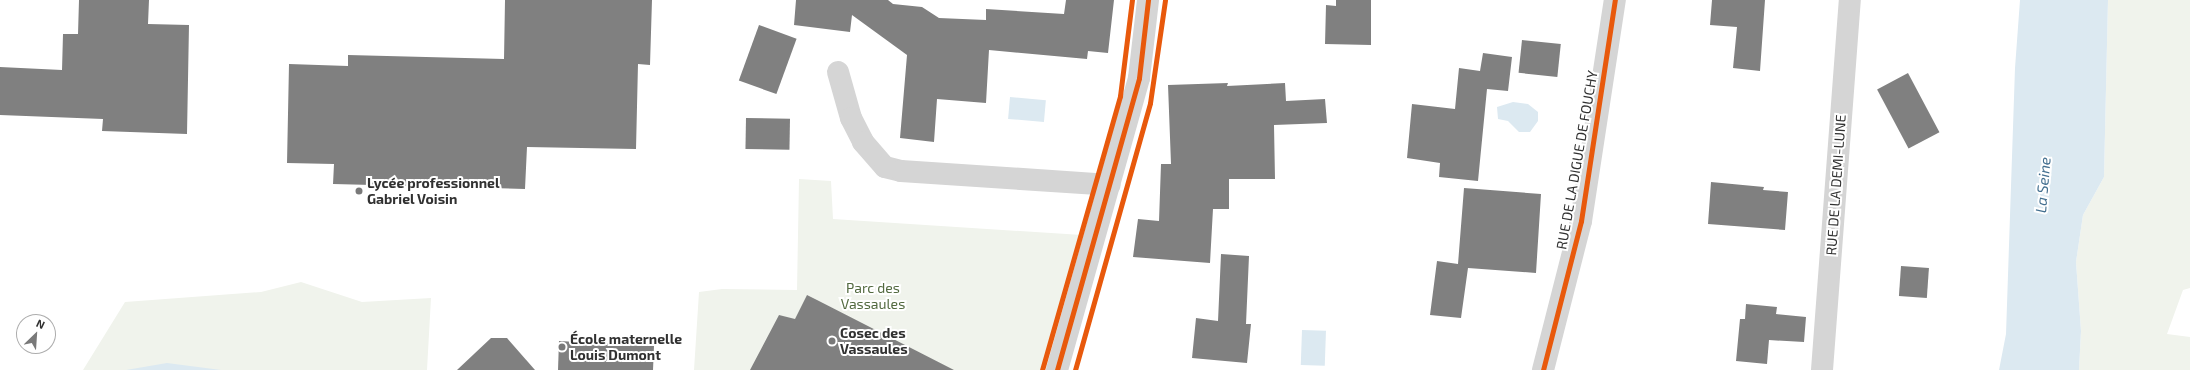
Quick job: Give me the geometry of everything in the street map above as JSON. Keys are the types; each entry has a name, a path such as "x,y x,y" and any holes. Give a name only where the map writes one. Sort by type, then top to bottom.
{"street":[{"path":"1057,370 1139,78 1148,0"},
{"name":"RUE DE LA DIGUE DE FOUCHY","path":"1543,370 1581,221 1615,0"},
{"name":"RUE DE LA DEMI-LUNE","path":"1822,370 1850,0"},
{"path":"838,72 852,118 863,142 885,167 901,171 1110,185"}],"green space":[{"path":"2108,0 2190,0 2190,288 2183,290 2167,334 2190,337 2190,370 2079,370 2081,331 2076,262 2083,215 2104,177"},
{"name":"Parc des Vassaules","path":"799,179 831,181 833,219 1082,235 1043,370 694,370 699,292 722,289 797,290"},
{"path":"301,282 362,302 431,298 427,370 83,370 125,302 261,292"}],"water":[{"name":"La Seine","path":"2020,0 2108,0 2104,177 2083,215 2076,262 2081,331 2079,370 1999,370 2006,334 2015,68"},
{"path":"1010,97 1046,100 1044,122 1008,119"},
{"path":"1513,102 1528,104 1538,112 1538,121 1530,132 1519,132 1508,121 1498,119 1497,107"},
{"path":"1302,330 1326,331 1325,366 1301,365"},
{"path":"167,363 221,370 126,370"}],"building":[{"path":"79,0 149,0 148,24 189,25 187,134 102,131 103,119 0,115 0,67 62,70 63,34 78,34"},
{"path":"505,0 652,0 650,65 638,64 636,149 527,147 525,189 333,184 334,164 287,163 289,64 348,66 348,55 504,59"},
{"path":"796,0 888,0 893,4 922,7 939,18 986,20 986,9 1064,14 1066,0 1114,0 1108,53 1088,51 1087,59 989,50 986,103 937,99 934,142 900,138 907,55 852,15 850,32 794,25"},
{"path":"1336,0 1371,0 1371,45 1325,44 1326,5 1336,6"},
{"path":"1712,0 1765,0 1760,71 1733,68 1737,27 1710,25"},
{"path":"759,25 797,39 776,94 739,80"},
{"path":"1522,40 1561,44 1557,77 1519,73"},
{"path":"1483,53 1512,57 1508,91 1487,89 1478,181 1439,177 1440,163 1407,158 1412,104 1455,109 1459,68 1480,71"},
{"path":"1908,73 1939,132 1909,149 1877,89"},
{"path":"1228,83 1227,86 1285,83 1286,101 1325,99 1327,123 1274,125 1275,179 1229,179 1229,209 1213,209 1210,263 1133,257 1138,219 1159,221 1161,164 1171,164 1168,85"},
{"path":"746,118 790,119 789,150 745,149"},
{"path":"1711,182 1764,187 1763,190 1788,192 1785,230 1708,224"},
{"path":"1464,188 1541,194 1536,273 1468,268 1461,318 1430,315 1437,261 1458,264"},
{"path":"1221,254 1249,256 1246,324 1251,324 1247,363 1192,358 1196,318 1218,321"},
{"path":"1901,266 1929,268 1927,298 1899,296"},
{"name":"Cosec des Vassaules","path":"807,295 954,370 750,370 779,315 795,319"},
{"path":"1746,304 1777,307 1776,314 1806,317 1804,342 1769,340 1767,364 1736,361 1740,319 1745,319"},
{"path":"491,338 507,338 535,370 457,370"},
{"path":"559,341 654,346 653,370 558,370"}],"cycle path":[{"path":"1042,370 1120,96 1132,0"},
{"path":"1057,370 1139,78 1148,0"},
{"path":"1075,370 1150,103 1165,0"},
{"path":"1543,370 1581,221 1615,0"}],"place":[{"name":"Lycée professionnel Gabriel Voisin","path":"359,191"},
{"name":"Cosec des Vassaules","path":"832,341"},
{"name":"École maternelle Louis Dumont","path":"562,347"}]}
